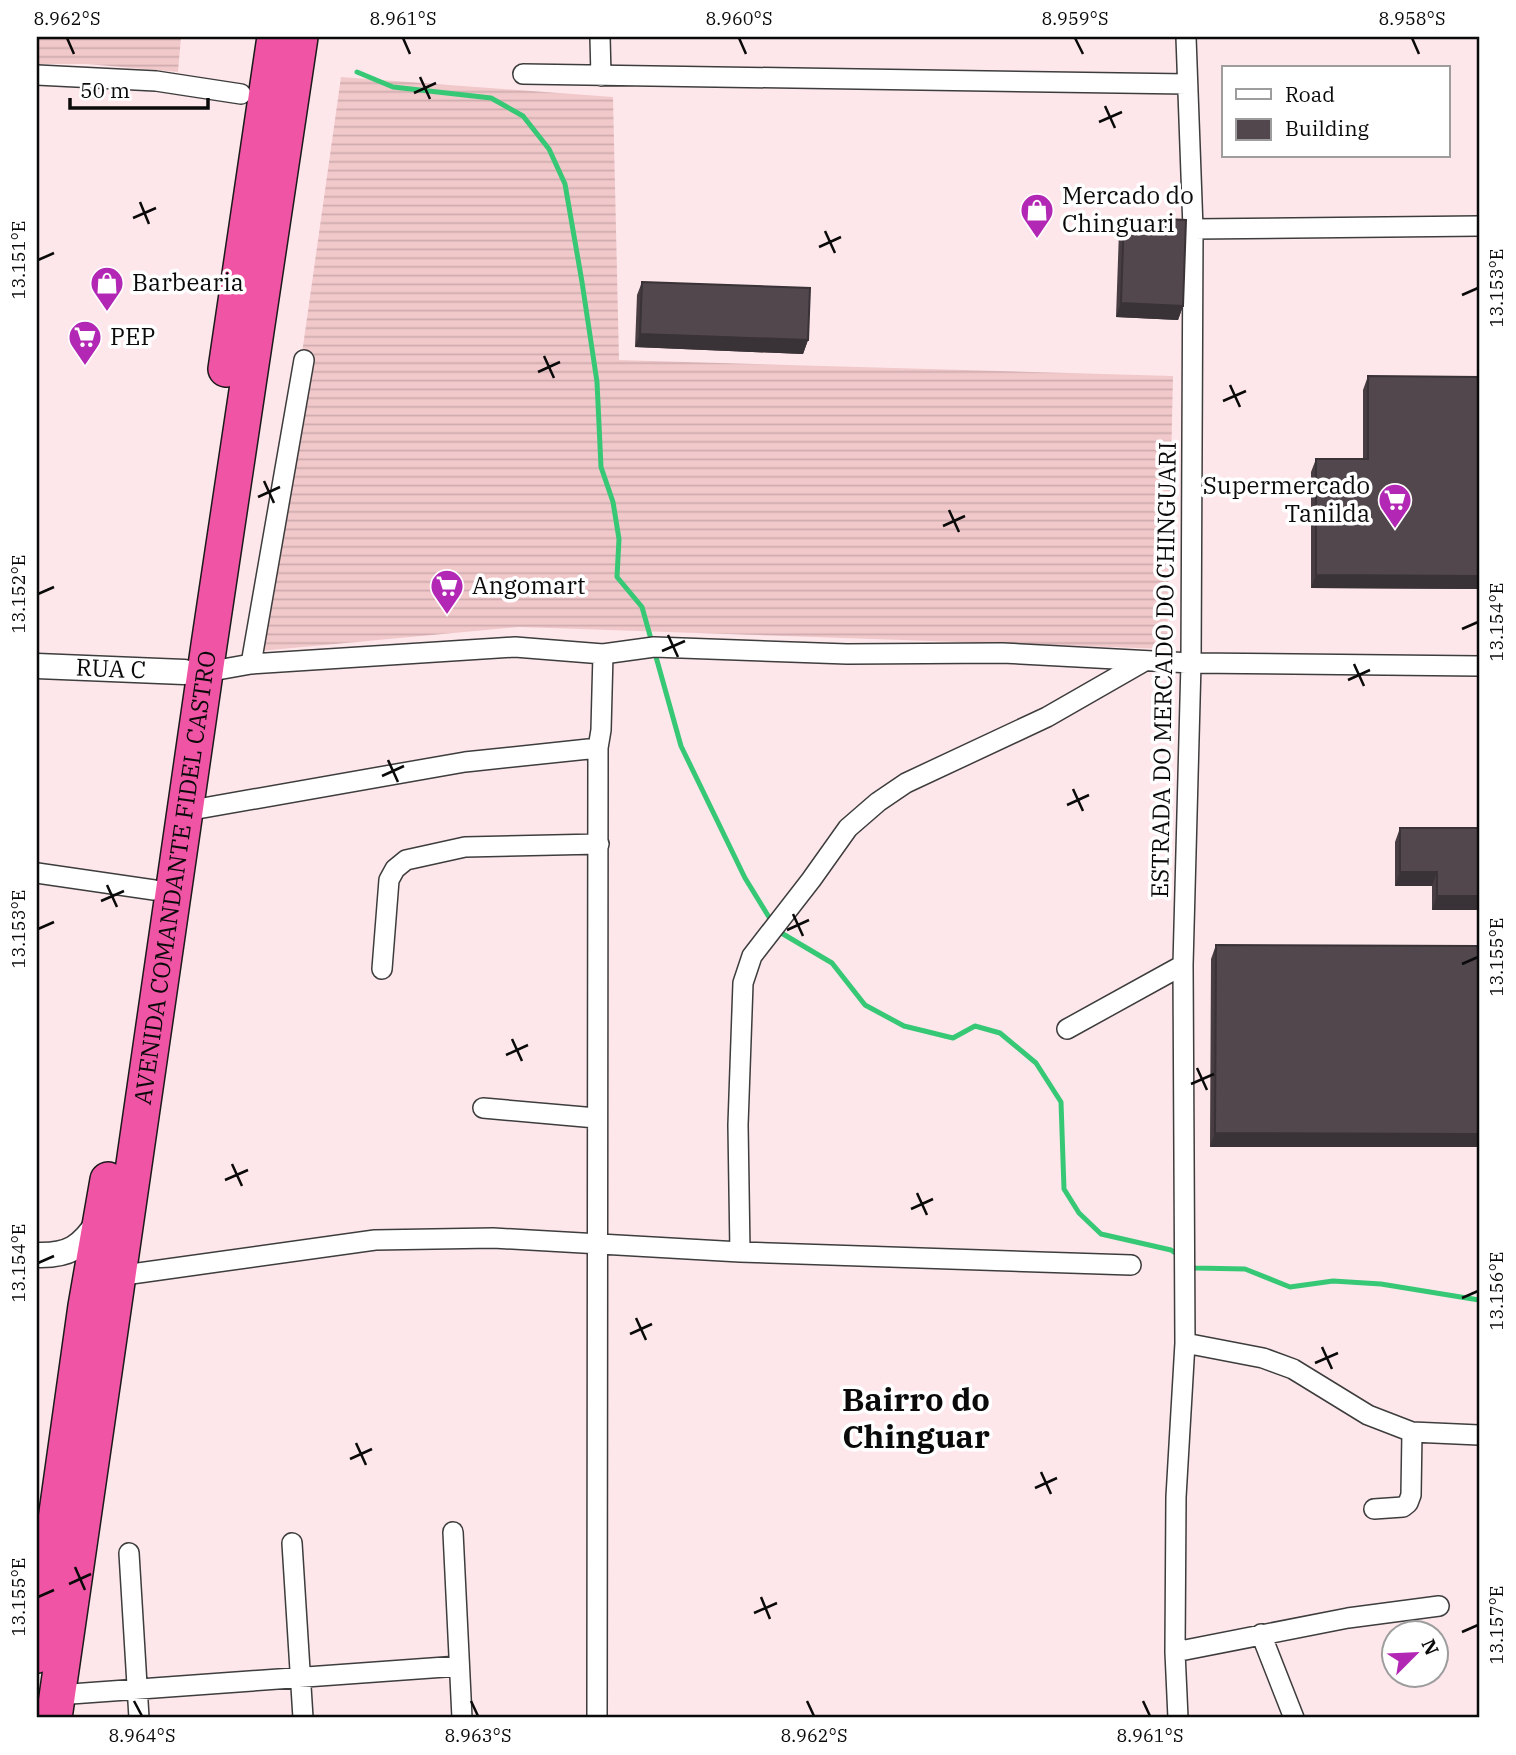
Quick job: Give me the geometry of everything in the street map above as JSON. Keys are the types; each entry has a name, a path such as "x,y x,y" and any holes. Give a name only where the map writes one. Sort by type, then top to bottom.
{"highway":[{"name":"AVENIDA COMANDANTE FIDEL CASTRO","path":"55,1706 186,811 195,672 275,37"},
{"name":"AVENIDA COMANDANTE FIDEL CASTRO","path":"37,1655 44,1558 102,1216 153,890 195,672 300,37"}],"street":[{"path":"600,37 601,76"},
{"name":"ESTRADA DO MERCADO DO CHINGUARI","path":"1178,1718 1175,1652 1176,1497 1185,1343 1183,965 1191,663 1193,229 1186,37"},
{"path":"523,74 1187,84"},
{"path":"37,75 156,81 241,94"},
{"path":"1193,229 1479,226"},
{"path":"251,664 304,360"},
{"path":"195,672 251,664 515,648 603,654 654,647 847,654 1002,653 1191,663 1479,666"},
{"path":"597,1718 598,748 603,654"},
{"path":"740,1252 738,1125 743,983 752,956 848,828 878,802 906,783 1047,717 1144,661"},
{"name":"RUA C","path":"37,666 195,672"},
{"path":"186,811 465,762 598,748"},
{"path":"382,969 389,880 395,869 406,860 465,847 599,844"},
{"path":"37,873 153,890"},
{"path":"1066,1029 1183,965"},
{"path":"483,1108 596,1118"},
{"path":"44,1256 61,1254 77,1246 102,1216"},
{"path":"117,1276 375,1240 493,1238 596,1246 1131,1265"},
{"path":"44,1256 64,1260 77,1270 83,1284 86,1306"},
{"path":"1185,1343 1263,1358 1293,1369 1368,1415 1412,1432 1479,1435"},
{"path":"1374,1509 1403,1507 1408,1503 1411,1495 1412,1432"},
{"path":"453,1532 462,1718"},
{"path":"292,1543 303,1718"},
{"path":"129,1553 139,1718"},
{"path":"1175,1652 1349,1618 1439,1606"},
{"path":"1261,1634 1294,1718"},
{"path":"55,1706 137,1688 460,1667"}],"shaded area":[{"path":"37,37 181,37 178,72 87,64 37,64"},
{"path":"341,77 613,97 619,360 1173,376 1167,649 519,627 260,651"}],"building":[{"path":"1124,217 1186,220 1183,306 1121,303"},
{"path":"642,282 810,288 808,340 640,334"},
{"name":"Supermercado Tanilda","path":"1368,376 1479,377 1479,576 1316,575 1316,459 1368,459"},
{"path":"1400,828 1479,828 1479,896 1437,896 1437,872 1400,872"},
{"path":"1216,945 1479,946 1479,1134 1215,1133"}],"waterway":[{"path":"357,72 393,87 491,98 523,116 549,149 565,184 582,282 597,382 601,467 613,502 619,539 617,577 642,607 681,746 745,878 772,922"},
{"path":"778,931 832,963 865,1005 904,1026 953,1038 975,1026 1000,1033 1036,1063 1061,1102 1064,1189 1079,1213 1101,1234 1171,1250 1181,1257"},
{"path":"1191,1265 1195,1268 1245,1269 1290,1287 1333,1281 1381,1284 1479,1300"}],"place":[{"name":"Mercado do Chinguari","path":"1037,240"},
{"name":"Barbearia","path":"107,313"},
{"name":"PEP","path":"85,367"},
{"name":"Supermercado Tanilda","path":"1395,530"},
{"name":"Angomart","path":"447,616"}],"district":[{"name":"Bairro do Chinguar","path":"916,1418"}]}
